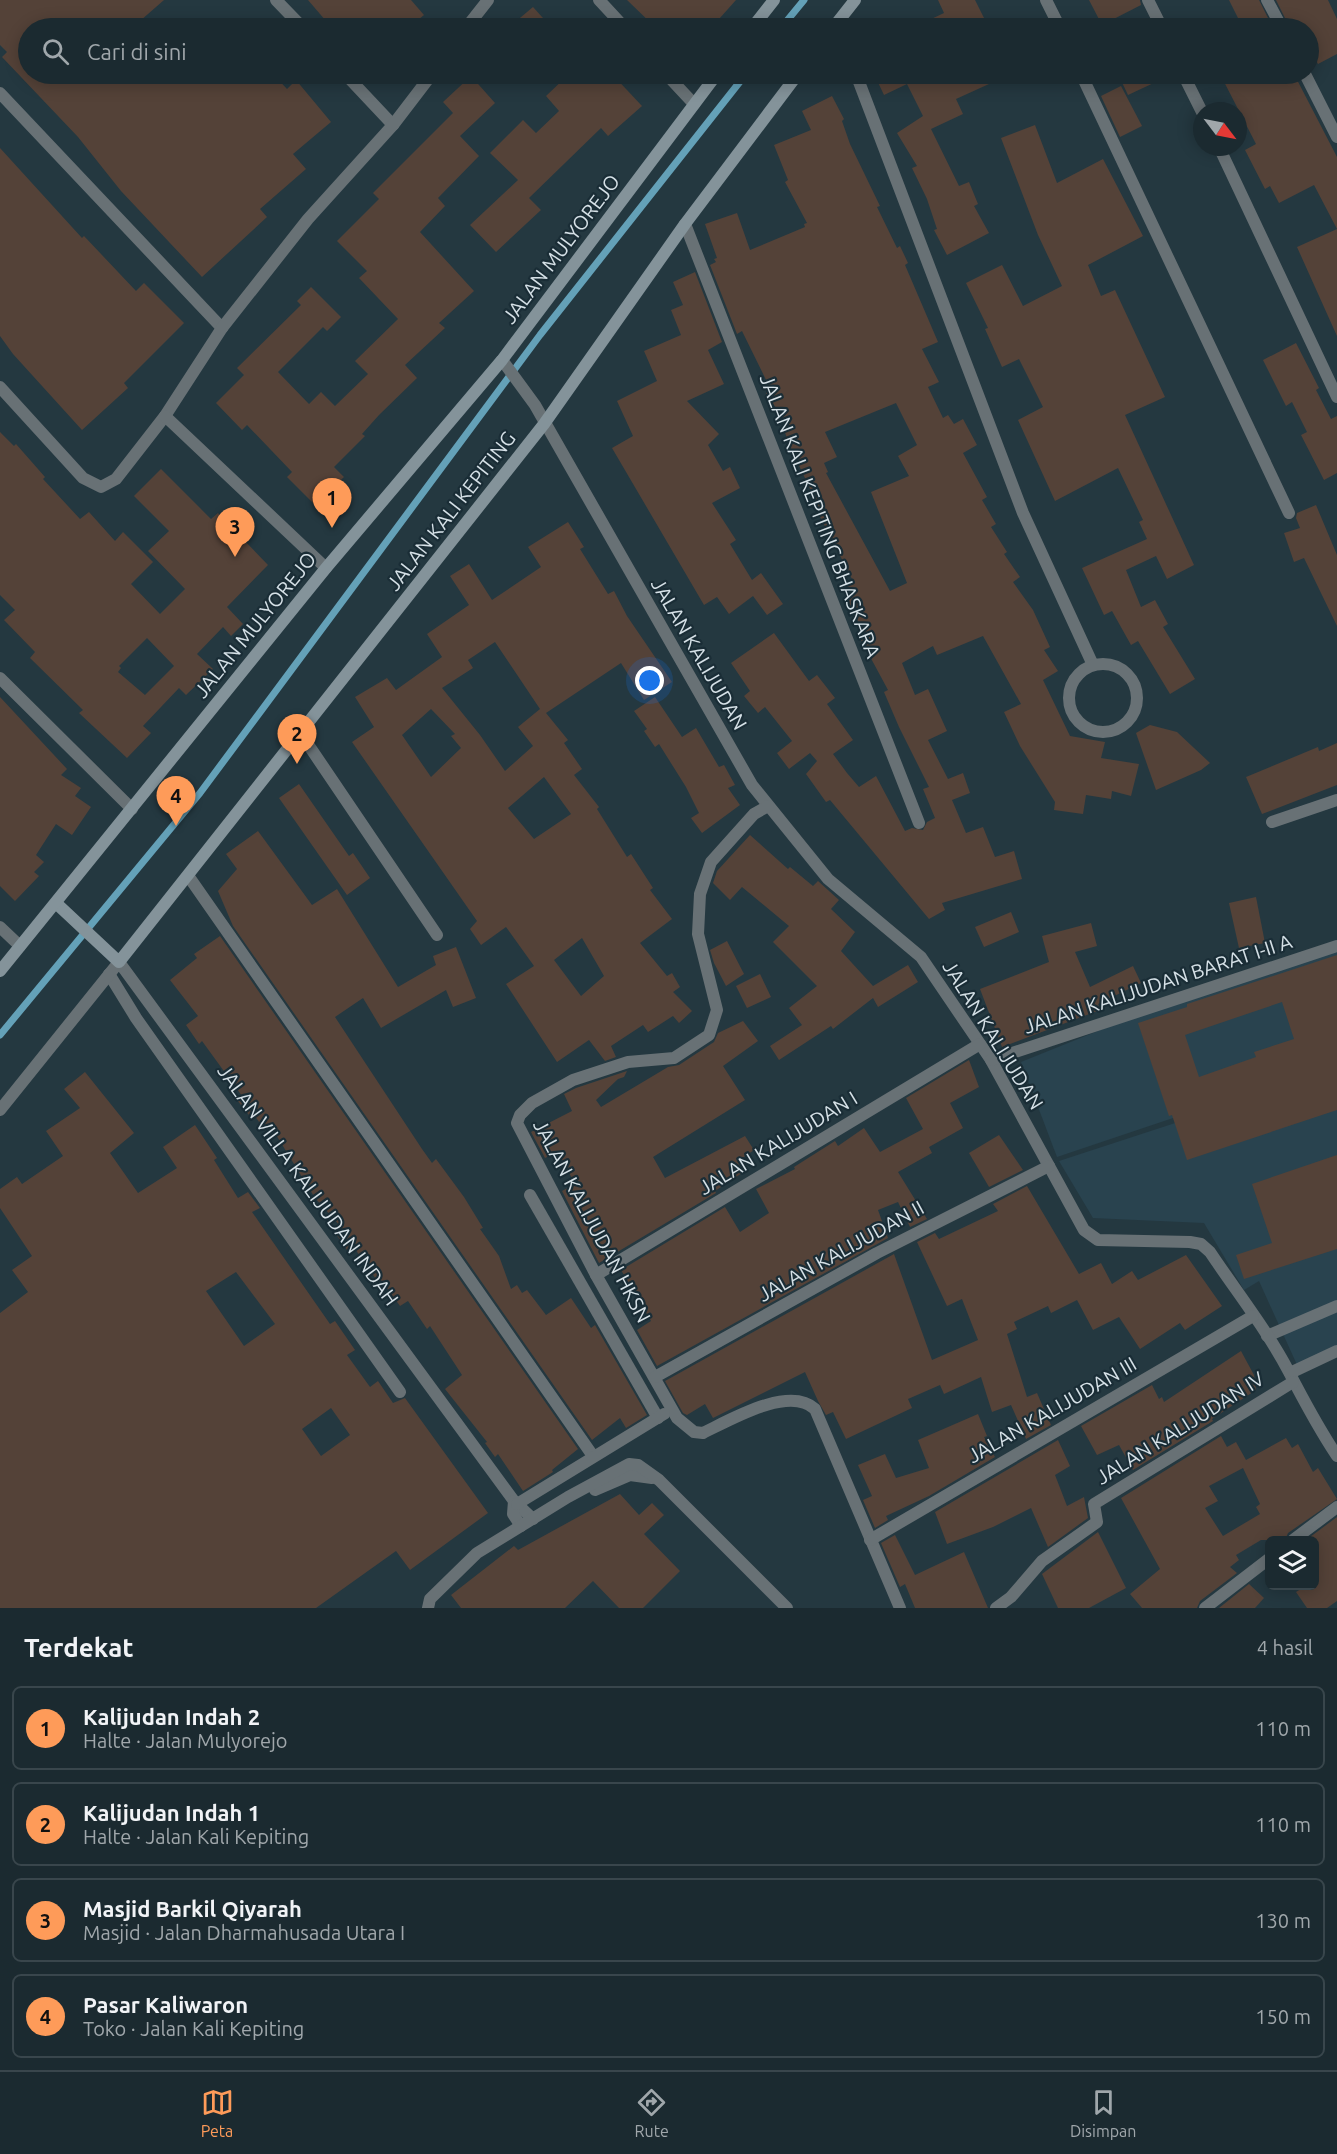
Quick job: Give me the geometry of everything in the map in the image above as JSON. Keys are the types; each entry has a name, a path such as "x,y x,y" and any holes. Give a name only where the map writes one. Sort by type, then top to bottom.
{"main road":[{"path":"760,18 774,0"},
{"path":"842,18 855,0"},
{"name":"JALAN MULYOREJO","path":"0,971 57,904 326,568 504,363 709,84"},
{"name":"JALAN KALI KEPITING","path":"119,962 189,877 299,731 544,424 685,224 790,84"},
{"name":"JALAN VILLA KALIJUDAN INDAH","path":"57,904 119,962"}],"street":[{"path":"276,0 293,18"},
{"path":"474,18 488,0"},
{"path":"599,0 616,18"},
{"path":"1046,0 1055,18"},
{"path":"1148,0 1157,18"},
{"path":"1267,0 1277,18"},
{"path":"354,84 393,125"},
{"path":"0,387 83,478 101,487 116,479 165,416 222,328 274,266 308,219 393,125 424,84"},
{"path":"675,84 694,104"},
{"path":"860,84 1023,513 1093,664"},
{"path":"1086,84 1289,513"},
{"path":"1188,84 1197,102"},
{"path":"1310,84 1337,137"},
{"path":"0,93 222,328"},
{"path":"1223,156 1337,397"},
{"name":"JALAN KALI KEPITING BHASKARA","path":"685,224 919,823"},
{"name":"JALAN KALIJUDAN","path":"504,363 535,405 752,785 828,879 921,957 991,1060 1084,1230 1098,1240 1201,1244 1210,1252 1267,1336 1296,1372 1337,1456"},
{"path":"165,416 326,568"},
{"path":"1093,664 1115,665 1132,678 1138,699 1130,719 1113,731 1091,731 1074,718 1068,697 1076,677 1093,664"},
{"path":"0,678 132,809"},
{"path":"299,731 437,935"},
{"path":"1272,822 1337,800"},
{"name":"JALAN KALIJUDAN HKSN","path":"768,806 754,814 711,862 700,894 698,934 717,1010 709,1035 674,1058 628,1062 573,1080 532,1103 517,1119 519,1130 596,1275 672,1409 686,1427 703,1433 749,1410 796,1400 806,1401 815,1409 870,1540"},
{"path":"189,877 593,1456"},
{"path":"0,927 20,946"},
{"name":"JALAN KALIJUDAN BARAT I-II A","path":"991,1060 1337,946"},
{"path":"0,1110 119,962"},
{"name":"JALAN VILLA KALIJUDAN INDAH","path":"119,962 515,1502"},
{"path":"109,974 136,1018 400,1392"},
{"name":"JALAN KALIJUDAN I","path":"596,1275 980,1044"},
{"name":"JALAN KALIJUDAN II","path":"655,1377 877,1252 1049,1166"},
{"path":"530,1195 658,1418"},
{"path":"1267,1336 1337,1306"},
{"name":"JALAN KALIJUDAN III","path":"870,1540 1253,1316"},
{"path":"1296,1372 1337,1351"},
{"name":"JALAN KALIJUDAN IV","path":"996,1608 1011,1597 1042,1561 1096,1522 1094,1504 1296,1372"},
{"path":"515,1502 672,1409"},
{"path":"428,1608 430,1599 477,1553 568,1497 629,1464 638,1465 659,1480 788,1608"},
{"path":"515,1502 533,1519"},
{"path":"515,1502 513,1514 521,1526"},
{"path":"1298,1536 1337,1507"},
{"path":"870,1540 900,1608"},
{"path":"1205,1608 1265,1561"}],"shaded area":[{"path":"1337,949 1337,1063 1057,1157 1021,1062 1140,1014"},
{"path":"1337,1066 1337,1349 1298,1367 1259,1281 1244,1290 1204,1223 1093,1218 1059,1161 1215,1110"}],"building":[{"path":"0,0 164,0 143,18 18,18 18,74 2,57 7,52 0,45"},
{"path":"308,0 411,0 424,15 420,18 323,18"},
{"path":"627,0 736,0 720,18 646,18"},
{"path":"938,0 975,0 984,18 933,18 944,13"},
{"path":"1089,0 1140,0 1141,5 1116,18 1098,18"},
{"path":"1229,0 1259,0 1268,18 1238,18"},
{"path":"1276,0 1328,0 1337,19 1337,54 1319,63 1319,18 1285,18"},
{"path":"533,7 543,18 520,18"},
{"path":"28,84 282,84 287,89 292,84 299,84 331,122 293,154 306,169 260,209 267,217 202,277 121,191 78,137"},
{"path":"462,84 478,84 495,103 460,136 479,156 438,198 445,206 420,232 474,291 439,323 445,328 405,365 417,378 379,415 362,434 365,436 334,467 344,477 315,505 287,477 292,472 247,425 242,430 216,403 244,375 237,368 301,305 297,301 311,287 341,317 327,331 323,327 278,372 309,404 321,392 335,406 368,374 355,361 398,319 359,278 367,271 337,241 379,199 373,193 453,113 443,102"},
{"path":"559,84 621,84 642,106 608,136 601,128 529,198 541,210 496,252 470,225 518,180 490,153 523,120 536,133 559,111 546,96"},
{"path":"879,84 907,84 884,95"},
{"path":"907,84 989,84 956,99 963,114 931,129 959,186 969,182 978,204 974,206 989,233 947,255 934,230 937,229 927,199 912,168 917,166 897,133 923,116"},
{"path":"1123,84 1152,84 1128,95"},
{"path":"1225,84 1299,84 1337,157 1337,229 1314,185 1279,203 1270,186 1265,189 1247,154 1247,149 1256,144 1247,127 1247,102 1234,102"},
{"path":"1121,86 1142,126 1120,137 1101,96"},
{"path":"832,96 844,119 842,121 850,144 880,206 877,207 897,248 900,246 908,263 905,265 938,342 922,349 939,382 928,387 943,418 948,415 954,424 963,419 977,445 963,453 987,497 982,500 996,524 991,527 1007,552 1004,554 1020,577 1013,582 1033,610 1050,647 1044,650 1058,671 1043,680 1070,736 1105,742 1101,758 1139,764 1131,796 1112,791 1111,799 1086,795 1083,814 1054,810 1055,802 1020,746 1004,712 1021,704 983,636 937,655 933,646 902,663 915,695 928,689 947,731 928,740 948,779 963,773 970,793 952,800 966,833 983,827 995,857 1014,851 1022,879 942,903 945,910 929,919 830,800 826,802 806,774 817,761 810,753 789,769 777,753 792,741 765,707 758,713 744,696 750,691 731,663 774,633 809,681 817,675 835,698 827,704 853,740 833,754 859,787 876,776 905,831 912,828 923,830 927,822 935,818 923,789 929,787 899,727 884,692 888,690 860,638 865,635 840,585 852,579 813,503 816,501 791,449 776,408 766,393 771,390 742,331 737,334 710,265 716,262 714,259 717,258 705,224 737,213 750,250 805,227 804,224 807,223 785,182 788,180 774,145 811,130 802,111","holes":["896,403 917,445 898,456 909,476 871,492 907,583 890,591 826,473 828,472 824,463 837,457 825,432"]},
{"path":"1035,125 1057,183 1103,159 1143,236 1088,265 1101,296 1115,290 1165,397 1125,415 1194,565 1167,579 1156,556 1126,570 1141,607 1155,600 1168,624 1163,627 1195,679 1170,694 1138,641 1131,645 1112,611 1104,615 1082,568 1147,539 1139,522 1143,520 1118,468 1055,501 1018,420 1043,407 1019,359 1002,367 985,329 988,328 966,283 1002,265 1023,306 1062,286 1038,235 1001,138"},
{"path":"0,148 82,238 84,236 136,291 144,283 184,323 124,383 128,388 82,430 13,354 0,336"},
{"path":"1337,229 1337,336 1297,247"},
{"path":"695,272 722,342 708,350 724,384 687,401 719,434 708,445 723,471 730,467 740,488 712,503 736,540 730,544 752,580 761,573 783,604 767,615 753,596 729,614 717,597 704,605 612,448 633,436 617,401 657,381 644,351 681,335 671,310 683,305 673,282"},
{"path":"1296,343 1319,388 1316,390 1331,419 1337,416 1337,473 1324,480 1301,435 1307,432 1292,402 1286,406 1263,360"},
{"path":"0,432 14,446 16,444 45,477 43,479 80,519 89,512 115,541 123,532 153,562 131,584 160,614 185,589 148,551 169,531 134,496 161,469 211,519 218,513 268,565 227,607 243,624 231,636 223,627 197,654 213,669 186,695 179,688 143,726 151,733 127,758 79,713 83,710 30,658 35,652 4,620 15,610 0,595","holes":["147,638 174,666 145,695 118,672 121,668 119,666"]},
{"path":"1316,505 1337,555 1337,626 1304,558 1294,562 1284,533 1300,528 1296,518 1297,513"},
{"path":"568,522 584,547 580,549 608,594 614,591 627,616 672,682 644,700 621,663 546,713 568,740 564,743 582,769 574,775 599,807 597,809 627,857 631,854 653,888 650,890 672,919 640,943 667,976 672,973 680,987 673,992 692,1011 679,1023 673,1016 648,1032 643,1025 611,1046 616,1057 605,1061 589,1040 557,1062 506,984 534,966 506,927 481,945 470,929 477,921 352,742 374,727 355,697 387,678 396,690 442,657 427,634 469,605 450,576 469,564 492,600 541,567 528,547","holes":["495,642 540,709 518,727 533,746 505,771 480,735 442,688 473,668 468,660","431,709 455,734 451,736 461,748 431,777 402,735","544,777 571,814 534,839 508,808","582,938 604,976 581,996 554,960"]},
{"path":"0,697 67,769 61,775 81,788 75,796 91,807 72,835 56,824 36,855 44,862 34,872 39,876 15,901 0,886"},
{"path":"655,697 682,737 696,728 719,767 724,765 735,785 728,788 740,805 702,833 691,818 699,813 686,787 659,744 655,747 644,731 647,729 634,711"},
{"path":"1150,725 1177,732 1210,763 1201,770 1156,790 1136,733"},
{"path":"1337,743 1337,785 1262,814 1246,777 1318,747 1319,751"},
{"path":"299,784 349,856 353,853 370,878 347,895 279,798"},
{"path":"258,831 312,905 337,889 398,987 436,965 433,956 456,947 476,998 453,1007 446,990 381,1028 363,998 335,1017 432,1163 436,1159 464,1197 483,1228 480,1229 499,1256 511,1289 517,1285 522,1293 527,1290 546,1315 571,1298 591,1328 595,1325 647,1415 626,1428 620,1418 592,1440 233,926 218,891 237,869 226,854"},
{"path":"750,835 788,869 790,867 813,886 818,881 839,900 831,909 855,932 841,951 873,986 908,965 918,982 878,1007 873,998 833,1029 831,1026 779,1060 770,1046 802,1025 789,1008 817,986 773,942 789,926 742,887 730,900 713,883 717,871"},
{"path":"1256,897 1265,943 1239,948 1229,903"},
{"path":"1011,912 1019,932 984,947 975,927"},
{"path":"1091,923 1097,946 1075,952 1090,987 1133,966 1141,983 1098,1004 1100,1010 1002,1047 980,989 1049,962 1042,936"},
{"path":"220,936 578,1449 552,1470 553,1472 523,1491 498,1454 495,1457 485,1443 487,1442 445,1389 462,1375 430,1326 427,1329 408,1301 400,1306 381,1280 378,1282 353,1246 347,1250 334,1231 341,1227 315,1198 270,1125 264,1129 252,1112 249,1115 237,1100 242,1096 202,1041 199,1044 186,1025 198,1016 170,980 197,958 194,954"},
{"path":"727,941 744,974 726,986 710,950"},
{"path":"1337,955 1337,1110 1187,1160 1172,1115 1169,1116 1138,1023 1187,1007 1187,1004","holes":["1282,1002 1294,1039 1254,1052 1256,1057 1199,1077 1185,1035"]},
{"path":"760,974 771,997 747,1008 736,986"},
{"path":"743,1021 758,1041 723,1066 745,1100 653,1157 665,1178 745,1136 754,1150 741,1159 748,1169 715,1191 716,1193 599,1263 562,1191 575,1184 558,1152 545,1158 531,1132 572,1111 564,1094 627,1071 624,1077 618,1079 596,1100 601,1107 668,1067 679,1065 714,1042 718,1033"},
{"path":"969,1060 979,1087 950,1103 963,1128 929,1147 932,1153 898,1172 927,1219 910,1227 898,1202 878,1210 888,1238 657,1366 637,1330 651,1321 621,1270 725,1207 740,1232 769,1213 756,1189 795,1169 794,1167 835,1141 838,1146 864,1128 880,1152 923,1129 906,1098"},
{"path":"85,1072 134,1133 110,1153 138,1193 177,1168 163,1147 195,1125 217,1158 214,1160 238,1198 248,1192 260,1208 252,1212 330,1324 335,1321 355,1350 347,1355 370,1387 378,1381 393,1403 405,1398 488,1513 410,1570 396,1551 316,1608 0,1608 0,1313 28,1292 12,1270 32,1256 0,1208 0,1189 17,1177 22,1184 63,1156 46,1131 80,1108 64,1089","holes":["236,1272 275,1324 244,1346 206,1291","331,1408 350,1435 321,1456 302,1429"]},
{"path":"999,1135 1023,1170 989,1187 969,1153"},
{"path":"1337,1155 1337,1249 1244,1279 1236,1255 1272,1243 1252,1184"},
{"path":"1027,1186 1079,1274 1101,1263 1112,1284 1132,1271 1138,1280 1186,1255 1222,1306 1185,1330 1180,1323 1140,1349 1119,1317 1093,1330 1077,1300 1051,1313 1048,1306 1014,1322 1017,1329 1007,1334 1027,1397 1037,1393 1051,1425 1026,1439 1011,1405 992,1412 981,1377 944,1394 940,1385 908,1399 912,1408 846,1439 833,1412 826,1415 805,1372 713,1418 705,1404 687,1415 683,1413 665,1381 894,1254 932,1360 978,1340 962,1299 947,1306 917,1242 935,1233 939,1239 998,1211 993,1204"},
{"path":"1241,1351 1254,1375 1256,1390 1212,1419 1213,1421 1133,1470 1119,1445 1097,1455 1081,1426 1152,1385 1159,1399 1162,1397 1164,1402"},
{"path":"978,1414 987,1436 984,1437 995,1457 929,1496 886,1516 888,1520 875,1528 863,1500 872,1496 858,1465 885,1454 896,1478 929,1468 918,1440"},
{"path":"1221,1436 1227,1447 1236,1442 1246,1460 1286,1438 1292,1448 1298,1444 1313,1472 1318,1468 1337,1499 1287,1536 1265,1536 1265,1540 1261,1540 1236,1555 1239,1560 1230,1567 1237,1573 1200,1601 1197,1608 1142,1608 1130,1594 1160,1569 1121,1498","holes":["1243,1468 1260,1504 1256,1507 1260,1514 1223,1536 1205,1508 1218,1501 1209,1486"]},
{"path":"1058,1440 1070,1466 1055,1475 1067,1506 1084,1497 1088,1518 1048,1547 1031,1508 993,1527 947,1544 935,1512"},
{"path":"620,1494 639,1515 652,1503 664,1515 644,1534 680,1571 643,1608 619,1608 593,1581 565,1608 461,1608 451,1595 514,1546 518,1550"},
{"path":"1337,1517 1337,1601 1327,1608 1307,1608 1296,1592 1319,1590 1319,1536 1311,1536"},
{"path":"1098,1532 1126,1588 1089,1608 1058,1608 1042,1574"},
{"path":"895,1535 915,1575 964,1552 988,1608 915,1608 905,1584 900,1587 881,1543"},
{"path":"1249,1584 1264,1598 1255,1608 1219,1608"}],"waterway":[{"path":"789,18 804,0"},
{"path":"0,1035 200,793 540,335 738,84"}],"place":[{"name":"Kalijudan Indah 2","path":"332,528"},
{"name":"Masjid Barkil Qiyarah","path":"235,557"},
{"name":"Kalijudan Indah 1","path":"297,764"},
{"name":"Pasar Kaliwaron","path":"176,826"}]}
